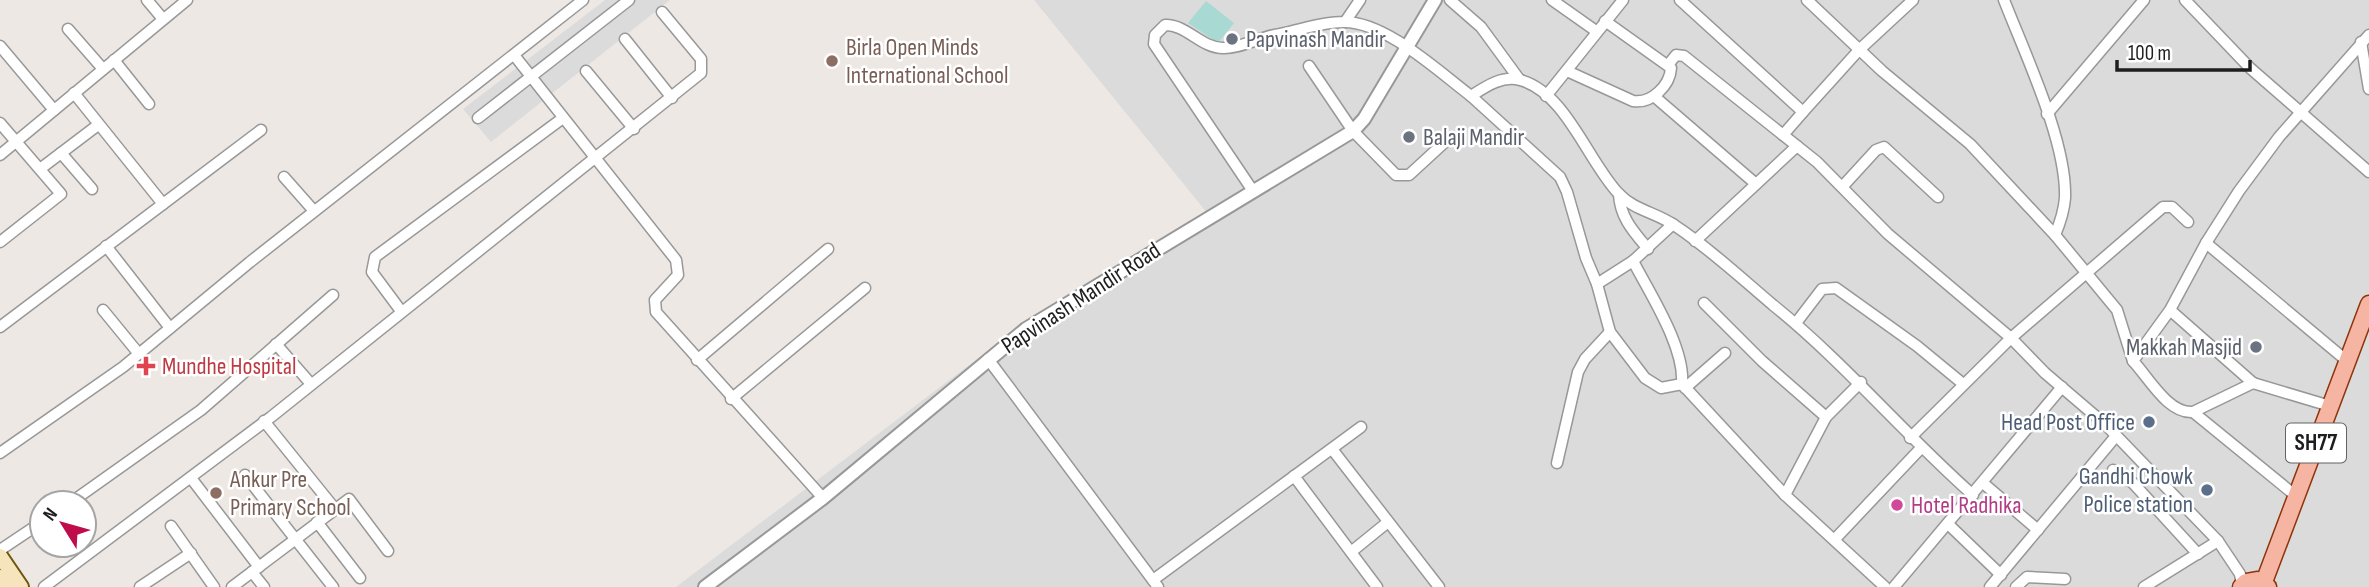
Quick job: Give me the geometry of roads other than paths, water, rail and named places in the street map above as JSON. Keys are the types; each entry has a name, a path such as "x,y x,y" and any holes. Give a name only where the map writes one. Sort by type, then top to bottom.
{"main road":[{"name":"SH77","path":"2241,586 2251,580 2266,585 2296,496 2369,304"},
{"path":"0,553 21,587"},
{"path":"0,577 6,587"}],"street":[{"path":"147,0 163,19"},
{"path":"0,155 187,0"},
{"path":"0,453 139,354 314,211 514,55 569,4 583,0"},
{"path":"478,118 629,0"},
{"path":"1345,22 1360,0"},
{"name":"Papvinash Mandir Road","path":"705,587 823,498 988,359 1048,314 1353,131 1364,119 1435,0"},
{"path":"1450,0 1481,27 1519,79 1546,96 1565,117 1619,194 1674,224 1796,323 1861,382 1910,438 1973,495"},
{"path":"1552,0 1596,31"},
{"path":"1546,96 1623,0"},
{"path":"1680,0 1804,112"},
{"path":"1807,0 1859,50 1970,144 2056,235 2117,310 2133,360 2172,405 2183,412 2193,412 2253,383"},
{"path":"1783,135 1859,50 1913,0"},
{"path":"2004,0 2047,114 2064,175 2064,207 2056,235"},
{"path":"2009,11 2011,0"},
{"path":"2047,114 2144,0"},
{"path":"2185,0 2250,68 2369,172"},
{"path":"44,587 264,421 701,73 703,65 662,12"},
{"path":"1567,71 1633,101 1644,102 1655,97 1671,73 1668,65 1605,21"},
{"path":"1253,191 1154,44 1155,35 1165,25 1174,25 1210,46 1225,49 1266,36 1345,22 1371,27 1406,48 1471,96 1560,177 1597,284 1610,332 1653,384 1671,388 1684,386 1725,354"},
{"path":"68,29 103,69"},
{"path":"625,39 672,97"},
{"path":"2133,360 2170,310 2206,243 2239,191 2302,111 2365,39"},
{"path":"2365,39 2369,89"},
{"path":"0,46 54,110"},
{"path":"514,55 676,260 678,275 655,300 655,307 731,399 823,498"},
{"path":"1668,65 1676,55 1684,56 1797,146 1843,186 1888,234 2011,338 2116,436 2218,541 2240,574 2241,586"},
{"path":"114,60 149,104"},
{"path":"1309,66 1353,131 1392,172 1403,177 1409,175 1446,141"},
{"path":"586,71 634,129"},
{"path":"1471,96 1491,83 1519,79"},
{"path":"74,93 163,204"},
{"path":"1655,97 1756,184"},
{"path":"401,310 372,272 375,257 562,118"},
{"path":"0,122 61,194 0,242"},
{"path":"40,169 98,125"},
{"path":"0,327 261,130"},
{"path":"1695,241 1797,146"},
{"path":"1843,186 1876,150 1884,147 1938,197"},
{"path":"61,153 92,190"},
{"path":"284,177 314,211"},
{"path":"1619,194 1621,212 1648,248"},
{"path":"1910,438 1962,383 2011,338 2164,207 2172,207 2188,222"},
{"path":"1597,284 1633,261 1674,224"},
{"path":"2206,243 2347,361"},
{"path":"106,246 170,328"},
{"path":"697,359 828,249"},
{"path":"1633,261 1672,339 1682,364 1684,386 1785,495 1885,587"},
{"path":"731,399 865,288"},
{"path":"1796,323 1822,289 1836,288 1917,346 1962,383"},
{"path":"91,489 201,410 333,295"},
{"path":"1704,303 1826,417"},
{"path":"103,310 139,354"},
{"path":"2170,310 2253,383 2330,406"},
{"path":"1557,463 1578,372 1594,348 1610,332"},
{"path":"276,344 311,384"},
{"path":"988,359 1155,583 1361,427"},
{"path":"1785,495 1826,417 1861,382"},
{"path":"1894,587 2062,387"},
{"path":"2193,412 2296,496"},
{"path":"264,421 335,509"},
{"path":"1990,587 2116,436"},
{"path":"1835,539 1921,448"},
{"path":"1332,449 1439,587"},
{"path":"2113,470 2133,483 2198,554"},
{"path":"246,475 333,587"},
{"path":"1294,476 1377,587"},
{"path":"191,478 256,569 264,587"},
{"path":"1983,483 2038,530"},
{"path":"232,587 349,499 388,551"},
{"path":"317,522 360,578"},
{"path":"1351,552 1388,522"},
{"path":"1948,524 2005,571 2024,578 2065,579"},
{"path":"171,526 214,587"},
{"path":"0,553 28,532"},
{"path":"2144,587 2218,541"},
{"path":"140,587 191,553"},
{"path":"2016,587 2024,578"}],"water":[{"path":"1206,1 1234,23 1218,43 1188,23"}],"place":[{"name":"Papvinash Mandir","path":"1232,39"},
{"name":"Birla Open Minds International School","path":"832,61"},
{"name":"Balaji Mandir","path":"1409,137"},
{"name":"Makkah Masjid","path":"2256,347"},
{"name":"Mundhe Hospital","path":"146,366"},
{"name":"Head Post Office","path":"2149,422"},
{"name":"Gandhi Chowk Police station","path":"2207,490"},
{"name":"Ankur Pre Primary School","path":"216,493"},
{"name":"Hotel Radhika","path":"1897,505"}]}
